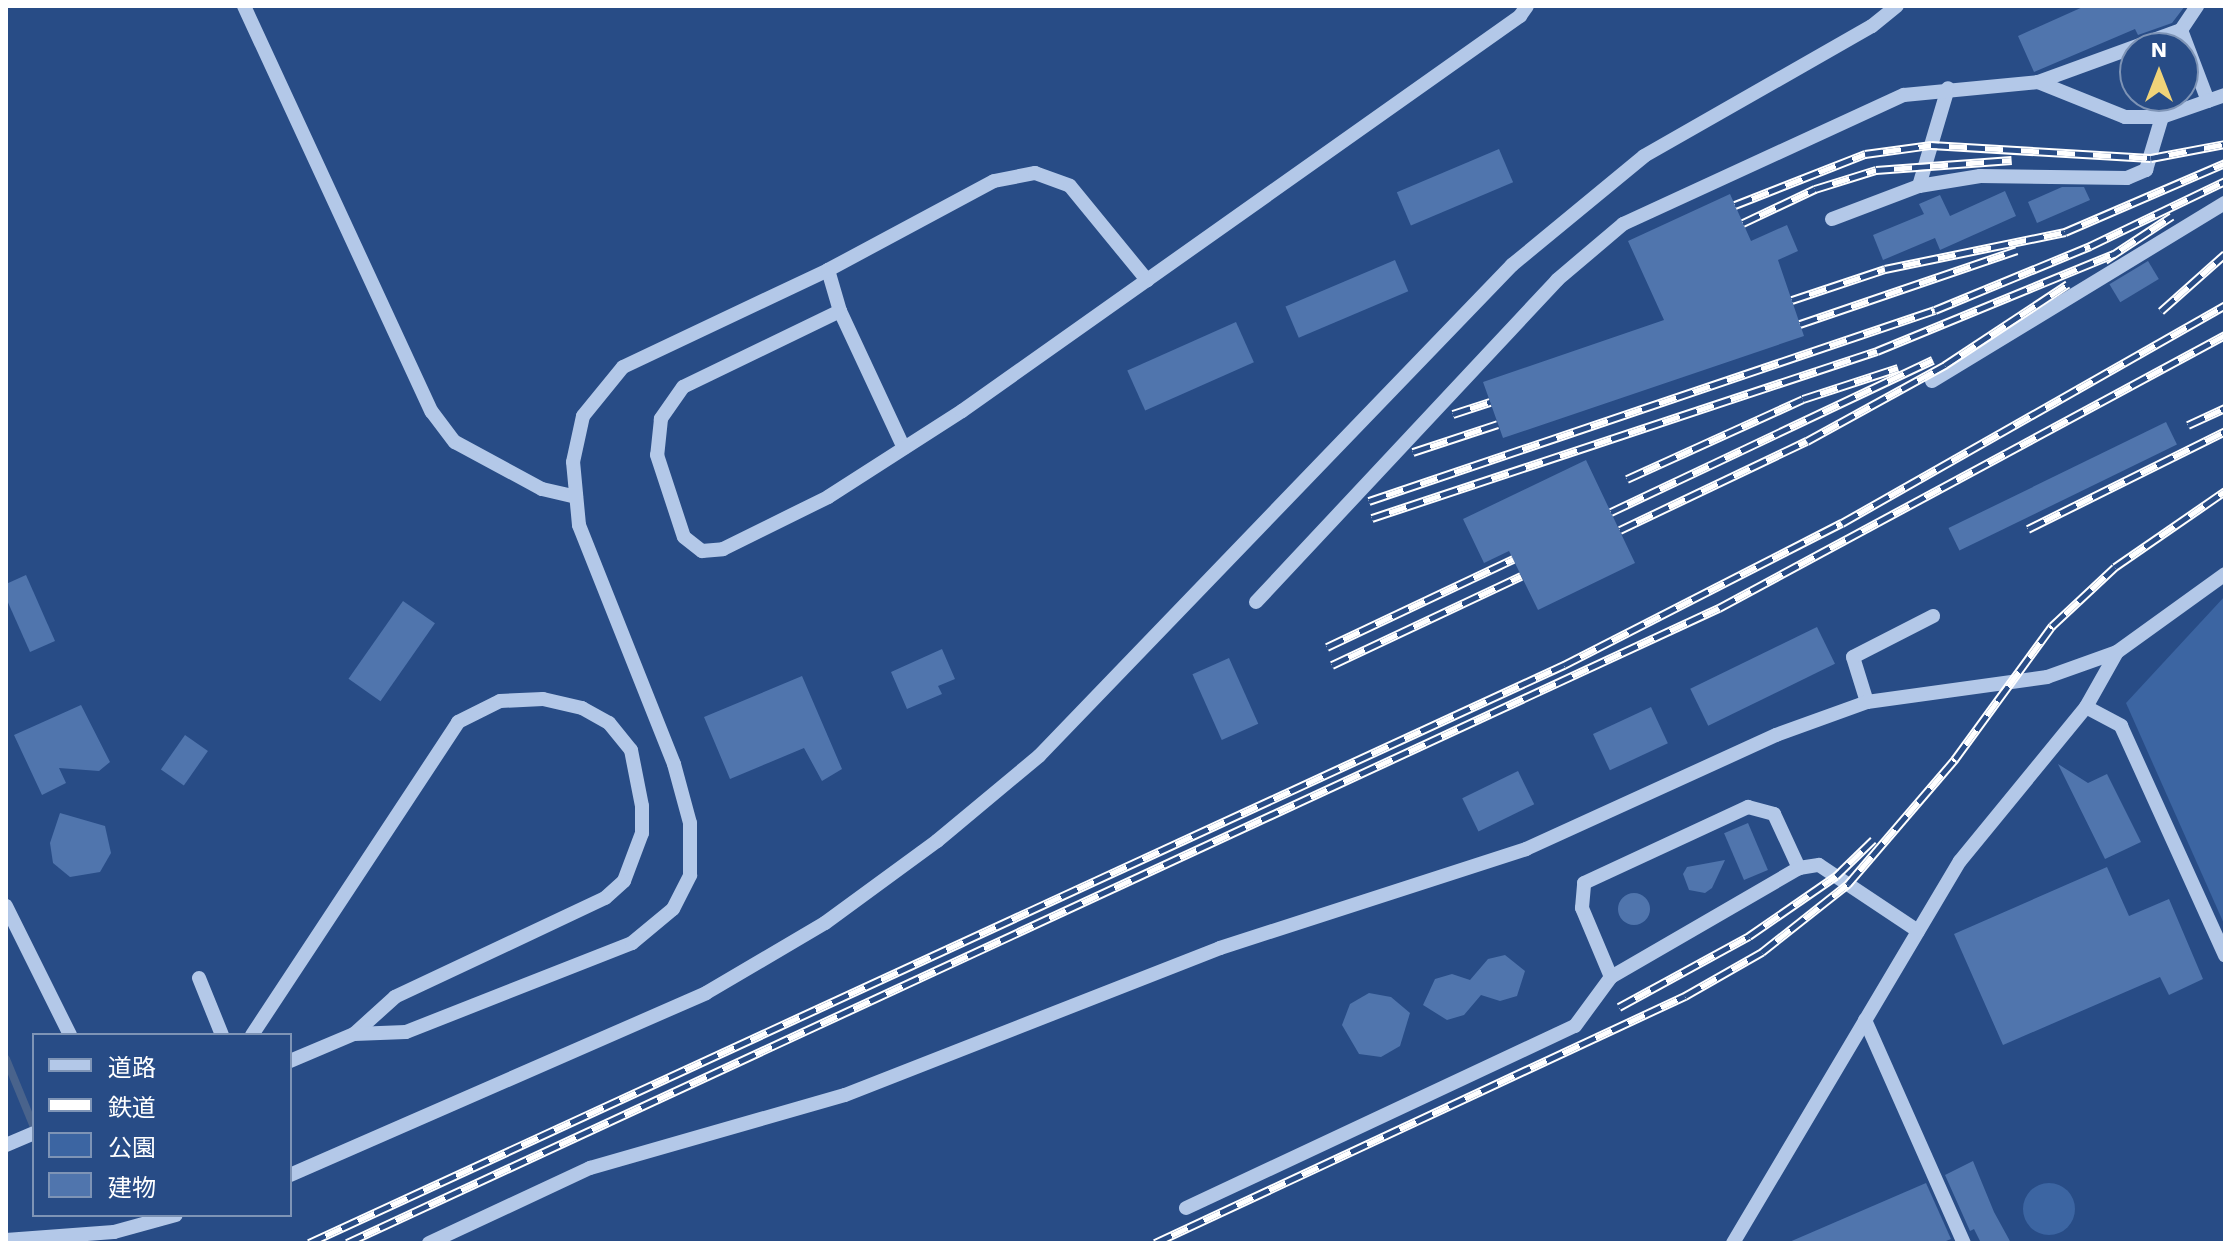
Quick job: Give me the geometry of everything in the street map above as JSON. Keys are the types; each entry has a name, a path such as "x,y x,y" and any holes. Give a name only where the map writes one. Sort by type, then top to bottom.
{"street":[{"path":"244,6 432,412 455,442 542,489 576,497"},
{"path":"840,311 683,387 661,419 657,455 684,537 702,551 723,549 828,497 904,448 1520,16 1527,6"},
{"path":"292,1174 706,993 825,923 937,841 1039,756 1512,265 1644,156 1872,26 1897,6"},
{"path":"1256,602 1557,280 1623,224 1904,95 1948,88 2038,82 2181,30 2197,6"},
{"path":"2181,30 2208,101"},
{"path":"2038,82 2125,117 2162,117 2225,95"},
{"path":"1919,186 1948,88"},
{"path":"1832,219 1919,186 1980,176 2127,178 2146,170 2162,117"},
{"path":"354,1034 406,1032 632,943 673,909 690,875 690,823 674,764 579,525 573,462 583,416 623,367 828,270 994,181 1035,173 1070,186 1147,280"},
{"path":"1932,381 2225,203"},
{"path":"828,270 840,311 904,448"},
{"path":"429,1243 590,1168 845,1095 1220,948 1526,849 1776,735 1867,702 2047,677 2117,652 2225,574"},
{"path":"1867,702 1853,657 1933,616"},
{"path":"1733,1243 1960,861 2086,707 2117,652"},
{"path":"253,1033 458,722 500,701 543,699 582,708 609,723 631,750 642,806 642,833 624,881 605,898 395,997 354,1034 292,1060"},
{"path":"2086,707 2121,726 2225,955"},
{"path":"1611,977 1582,908 1584,883 1748,807 1774,814 1799,868"},
{"path":"1186,1208 1575,1026 1611,977 1799,868 1819,865 1918,931"},
{"path":"6,906 69,1033"},
{"path":"199,978 221,1033"},
{"path":"1865,1020 1964,1243"},
{"path":"6,1145 32,1134"},
{"path":"6,1240 114,1232 169,1217"}],"green space":[{"path":"2225,596 2225,926 2126,703"},
{"path":"2049,1183 2068,1190 2075,1209 2068,1228 2049,1235 2030,1228 2023,1209 2030,1190"}],"building":[{"path":"2085,6 2185,6 2172,23 2146,32 2136,32 2135,29 2119,32 2119,36 2034,72 2018,36"},
{"path":"1499,149 1513,182 1411,226 1397,192"},
{"path":"2062,187 2084,187 2090,200 2037,223 2028,202"},
{"path":"2005,191 2016,216 1940,250 1935,238 1883,260 1873,235 1924,214 1919,204 1940,195 1950,216"},
{"path":"1730,194 1751,241 1787,225 1798,251 1778,260 1804,336 1503,438 1483,382 1664,320 1628,241"},
{"path":"1395,260 1408,291 1299,338 1285,306"},
{"path":"2148,261 2159,279 2120,302 2109,284"},
{"path":"1236,322 1254,362 1145,411 1127,370"},
{"path":"2166,422 2177,444 1959,551 1948,528"},
{"path":"1586,460 1635,563 1538,610 1509,551 1484,563 1463,519"},
{"path":"26,575 55,641 30,652 6,598 6,584"},
{"path":"403,601 435,623 380,701 349,679"},
{"path":"1817,627 1835,664 1708,726 1690,689"},
{"path":"942,649 955,679 938,686 942,694 907,709 891,672"},
{"path":"1229,658 1258,724 1222,740 1192,674"},
{"path":"802,676 842,769 822,781 804,748 730,779 704,717"},
{"path":"81,705 110,762 99,771 59,768 66,783 42,795 14,735"},
{"path":"1651,707 1668,743 1610,770 1593,734"},
{"path":"185,735 208,751 184,785 161,769"},
{"path":"2058,764 2088,783 2107,774 2141,842 2105,859"},
{"path":"1518,771 1534,804 1478,831 1462,798"},
{"path":"60,813 105,826 111,853 100,872 70,877 53,863 50,843"},
{"path":"1748,823 1768,870 1744,880 1724,833"},
{"path":"1725,860 1712,888 1705,893 1689,890 1683,874 1687,867"},
{"path":"2107,867 2129,916 2169,899 2203,979 2169,995 2160,977 2003,1045 1954,934"},
{"path":"1634,893 1645,898 1650,909 1645,920 1634,925 1623,920 1618,909 1623,898"},
{"path":"1505,955 1525,971 1517,996 1500,1001 1481,995 1464,1015 1447,1020 1423,1005 1435,979 1452,974 1470,980 1488,959"},
{"path":"1369,993 1391,997 1410,1013 1400,1046 1381,1057 1359,1054 1342,1025 1350,1004"},
{"path":"1973,1161 2011,1243 1981,1243 1974,1229 1970,1231 1945,1175"},
{"path":"1926,1183 1951,1239 1941,1243 1787,1243"}],"waterway":[{"path":"6,1059 32,1122"}],"railway":[{"path":"1735,205 1865,154 1931,145 2151,158 2225,144"},
{"path":"1743,223 1815,189 1876,170 2012,160"},
{"path":"1792,300 1885,269 2065,232 2225,163"},
{"path":"1369,501 1935,310 2090,246 2225,181"},
{"path":"2105,260 2172,216"},
{"path":"1800,324 2017,250"},
{"path":"1372,518 1877,351 2114,254"},
{"path":"2161,311 2225,254"},
{"path":"1620,530 1807,441 1945,365 2068,284"},
{"path":"309,1243 1564,665 1842,523 2225,305"},
{"path":"347,1243 1719,608 2225,335"},
{"path":"1611,512 1933,360"},
{"path":"1627,479 1803,399 1898,368"},
{"path":"1453,414 1490,402"},
{"path":"2188,425 2225,408"},
{"path":"1413,452 1498,424"},
{"path":"2028,529 2225,431"},
{"path":"1155,1243 1685,996 1762,952 1848,884 1955,759 2052,626 2115,567 2225,491"},
{"path":"1327,647 1513,559"},
{"path":"1332,665 1521,576"},
{"path":"1619,1007 1749,936 1836,876 1873,840"}]}
